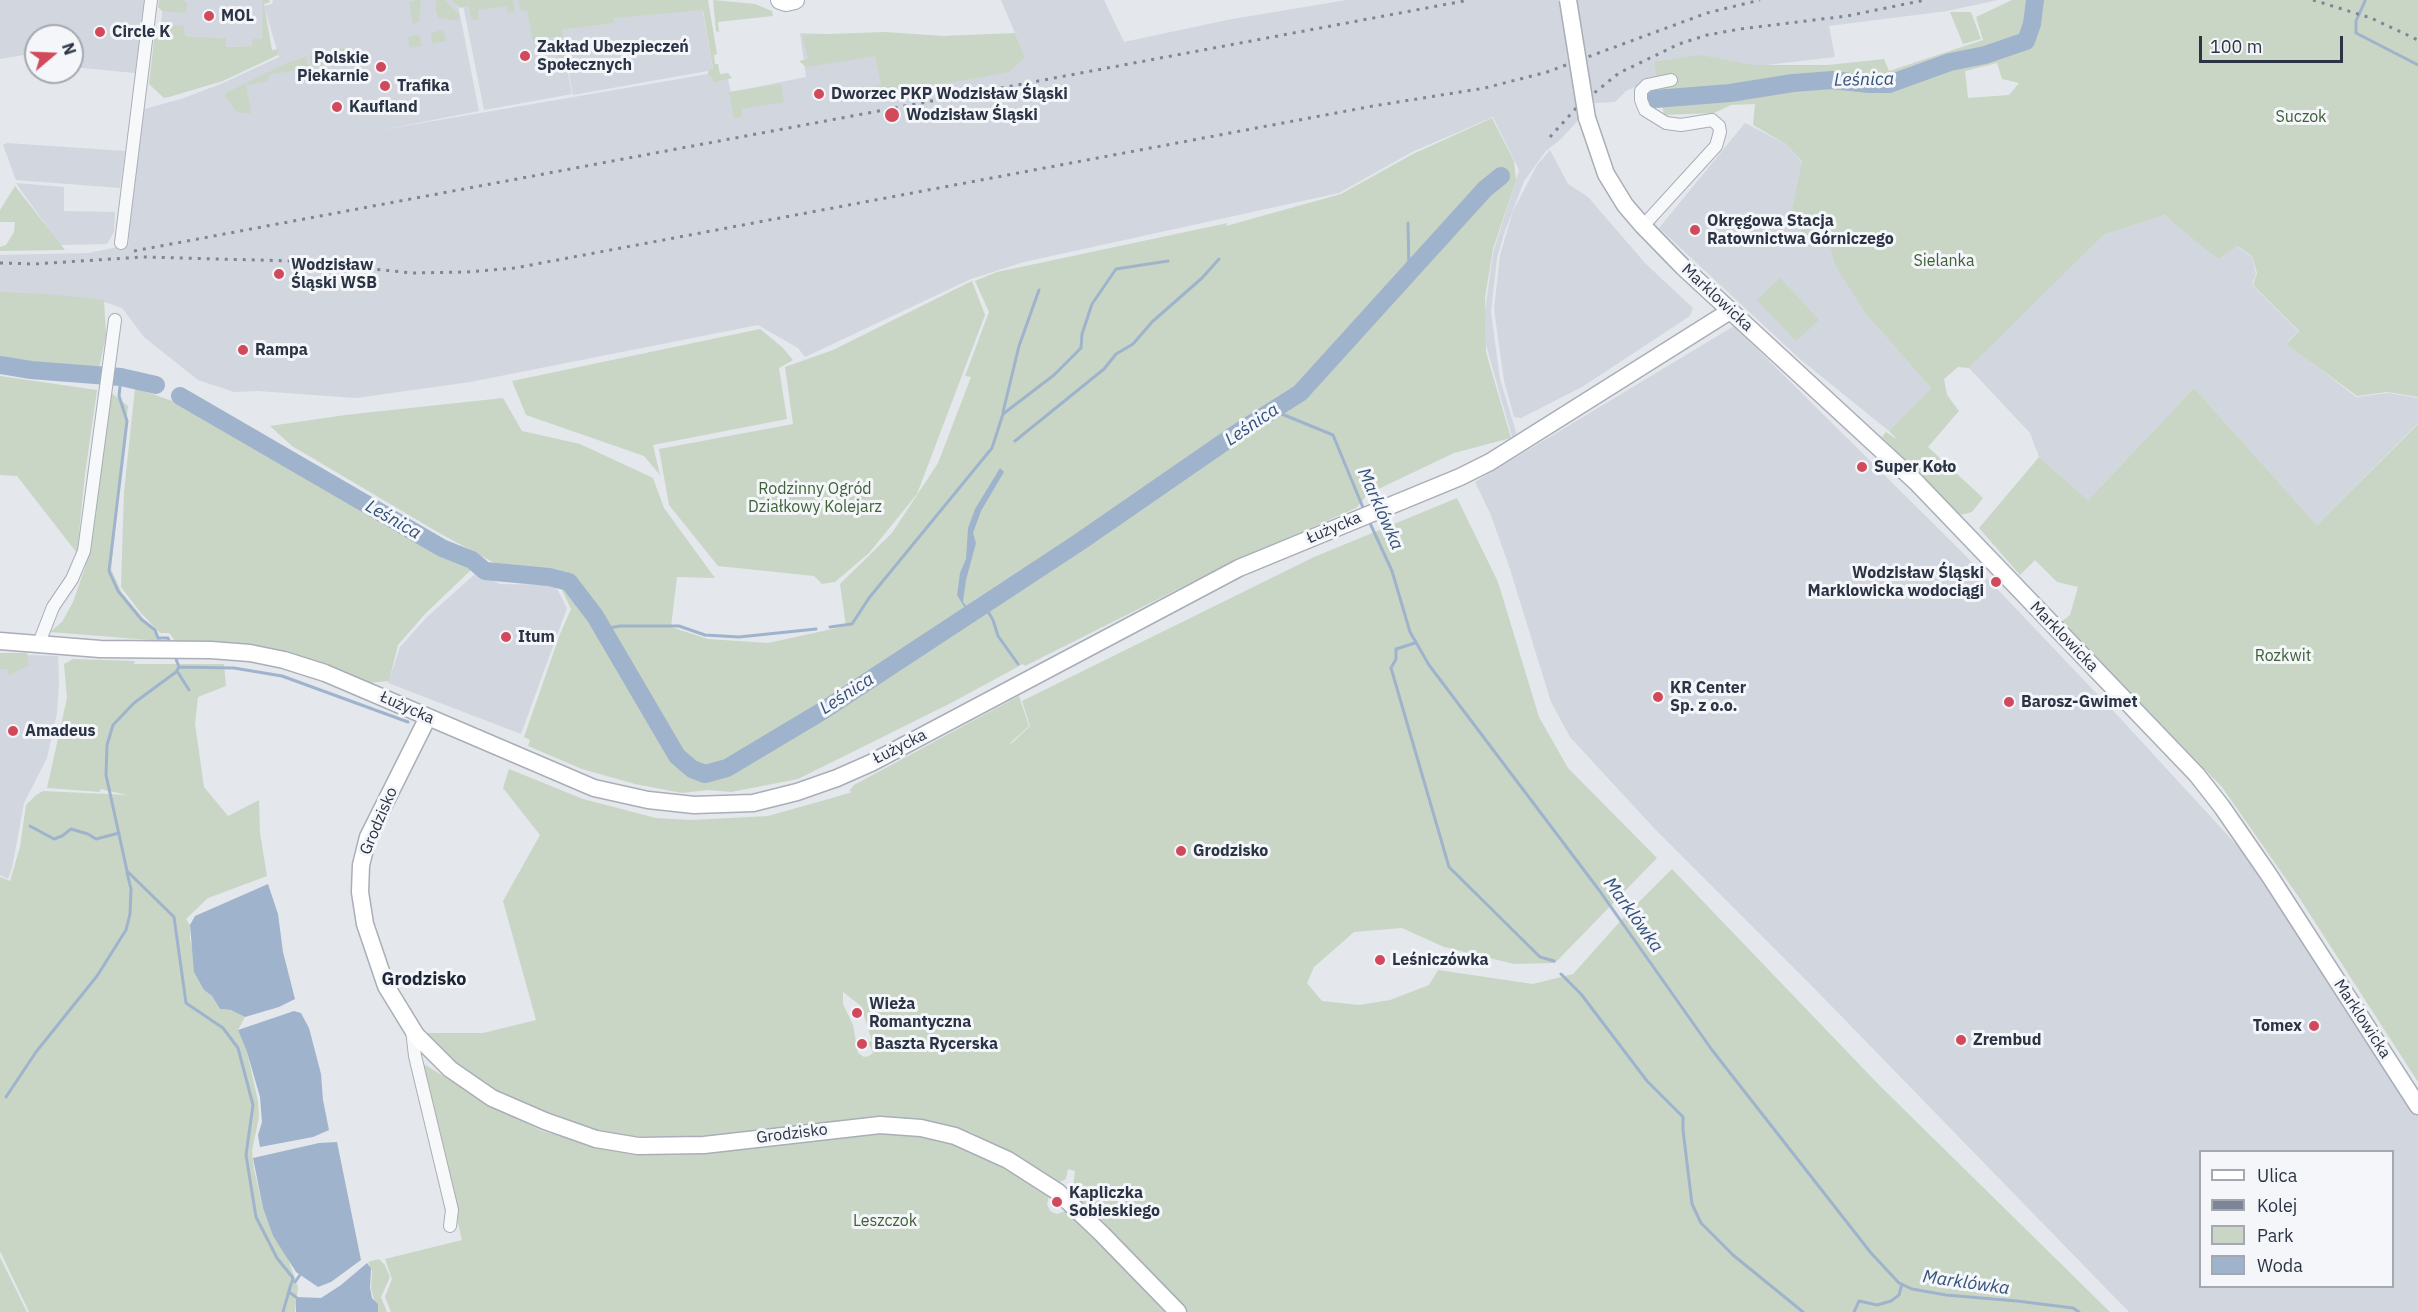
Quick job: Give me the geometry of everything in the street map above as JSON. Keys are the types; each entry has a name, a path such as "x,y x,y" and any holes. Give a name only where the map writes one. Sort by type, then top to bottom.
{"main road":[{"path":"780,0 795,0"},
{"name":"Marklowicka","path":"1568,0 1586,111 1601,163 1625,205 1643,226 1730,311 1916,483 2197,775 2269,875 2418,1106"},
{"name":"Łużycka","path":"0,641 100,649 211,650 250,653 284,660 325,673 583,784 621,795 648,800 721,805 776,798 837,778 871,763 1220,578 1376,510 1460,477 1490,462 1730,311"},
{"name":"Grodzisko","path":"428,717 368,837 360,879 365,924 381,975 392,999 412,1029 436,1057 479,1090 555,1125 616,1143 678,1147 880,1125 933,1130 968,1141 1008,1160 1067,1200 1178,1312"}],"street":[{"path":"121,243 151,0"},
{"path":"1643,226 1716,146 1720,132 1719,126 1712,120 1681,125 1673,124 1656,118 1645,110 1641,100 1641,91 1647,85 1671,80"},
{"path":"39,643 53,607 72,579 84,551 115,320"},
{"name":"Grodzisko","path":"412,1029 415,1056 452,1210 450,1226"}],"shaded area":[{"path":"0,0 144,0 135,73 84,68 84,24 24,24 24,55 0,59"},
{"path":"183,0 263,0 262,39 253,46 225,47 225,38 185,36 161,26 162,11 186,12"},
{"path":"273,0 457,0 479,111 381,130 714,73 727,75 731,92 806,77 800,33 910,37 1013,34 1026,59 1001,0 1104,0 1124,42 1227,20 1347,0 1998,0 1947,11 1829,26 1835,57 1655,78 1626,91 1615,102 1594,103 1562,138 1545,152 1524,181 1497,258 1491,312 1500,379 1517,435 1512,437 1486,345 1485,311 1493,253 1519,170 1493,117 1412,152 1339,193 1024,262 971,279 805,357 798,348 758,325 470,382 356,398 258,391 234,392 198,380 144,337 122,308 102,301 0,293 0,255 88,253 128,245 141,110 184,98 279,57 264,6 272,4"},
{"path":"462,0 554,0 572,94 484,110"},
{"path":"609,0 702,7 713,70 573,95 561,30 613,23"},
{"path":"1745,123 1786,144 1802,163 1791,213 1810,247 1827,232 1866,314 1931,388 1889,431 1801,360 1659,228"},
{"path":"7,143 125,151 120,188 16,180 3,145"},
{"path":"1550,150 1568,184 1588,197 1645,263 1693,308 1690,316 1582,387 1521,418 1514,417 1504,381 1494,309 1500,255 1513,211 1537,165"},
{"path":"16,183 64,187 64,211 115,212 114,232 107,244 60,245"},
{"path":"2163,215 2201,243 2217,259 2236,246 2252,257 2256,274 2252,285 2298,331 2286,343 2356,397 2388,393 2418,398 2418,423 2317,525 2194,388 2088,500 2039,457 2030,433 1969,368 2105,234"},
{"path":"1734,326 1961,551 2120,718 2255,865 2418,1114 2418,1312 2129,1312 1812,986 1654,828 1570,737 1551,702 1509,566 1490,513 1475,482"},
{"path":"476,573 500,584 555,585 567,608 521,734 388,683 400,647 427,617"},
{"path":"0,654 58,656 59,682 57,713 47,758 24,803 8,879 0,875"}],"green space":[{"path":"159,0 183,0 187,3 186,13 162,11 158,7"},
{"path":"263,0 270,2 264,4 272,50 279,49 278,55 223,81 169,97 164,98 149,84 155,31 158,28 164,27 164,24 184,26 185,36 226,38 226,47 252,46 253,39 262,39"},
{"path":"421,0 420,15 419,22 413,24 409,2"},
{"path":"436,0 445,0 460,16 459,19 439,18 436,11"},
{"path":"452,0 513,0 515,12 508,13 507,6 478,10 479,19 474,20 471,18 469,6 460,8"},
{"path":"518,0 708,0 717,54 714,55 715,64 718,64 720,74 728,73 732,78 715,82 708,74 708,71 713,69 703,10 613,18 614,23 562,30 567,62 559,64 554,37 533,41 527,10 521,11"},
{"path":"713,0 755,4 772,11 773,16 718,22 719,32 716,31"},
{"path":"2012,0 2418,0 2418,397 2387,392 2357,396 2286,344 2299,331 2253,285 2257,273 2252,256 2237,246 2218,259 2164,215 2105,234 1969,368 1958,367 1944,379 1947,395 1959,411 1928,447 1983,498 1972,512 1960,515 1882,437 1886,432 1898,440 1889,431 1931,388 1866,314 1835,265 1827,233 1810,247 1791,213 1802,162 1786,144 1753,125 1755,104 1731,105 1714,113 1664,115 1654,62 1700,55 1754,65 1828,65 1884,59 1889,71 1983,40 1976,17","holes":["1997,63 2002,79 2019,83 2009,95 1968,98 1965,71"]},
{"path":"1950,12 1971,12 1981,39 1963,44"},
{"path":"441,30 444,32 446,41 432,44 431,33"},
{"path":"884,32 945,36 1015,33 1025,57 1009,72 865,98 864,93 874,91 874,86 881,84 875,56 806,67 799,61 808,59 802,35"},
{"path":"419,35 422,46 409,48 408,37"},
{"path":"350,47 353,59 312,67 310,55"},
{"path":"306,57 308,68 269,75 267,81 246,85 251,113 236,111 225,97 226,93 287,63"},
{"path":"781,84 784,102 741,109 742,117 734,118 729,92"},
{"path":"1492,118 1514,161 1516,180 1493,249 1485,298 1486,352 1511,438 1454,453 1368,494 1356,508 1216,570 1025,666 1023,664 951,703 798,779 731,792 708,790 682,793 635,784 582,769 528,746 530,740 524,737 571,609 552,569 514,566 516,573 514,573 510,565 496,564 292,446 270,426 345,415 503,398 522,431 580,444 653,478 664,508 715,578 677,577 671,627 708,639 768,643 846,626 840,584 892,533 938,463 971,377 965,376 989,312 975,281 997,272 1228,223 1226,226 1341,194 1413,154"},
{"path":"15,186 65,250 0,251 0,247 6,245 14,232 15,222 0,222 0,210"},
{"path":"1780,278 1819,320 1796,341 1757,300"},
{"name":"Rodzinny Ogród Działkowy Kolejarz","path":"972,281 985,315 917,494 869,553 835,582 822,584 814,576 718,566 669,505 659,449 793,424 785,367 833,350"},
{"path":"0,292 104,300 106,335 99,369 14,360 0,356"},
{"path":"760,329 782,347 793,360 779,368 787,419 653,445 660,475 644,456 526,415 512,381"},
{"path":"0,376 97,390 77,553 17,476 0,475"},
{"path":"135,388 184,405 448,557 473,568 425,614 398,645 389,681 369,683 286,654 176,642 169,633 160,633 140,612 121,587 124,492"},
{"name":"Rozkwit","path":"2194,388 2317,525 2418,424 2418,1082 2300,899 2222,787 2061,622 2070,615 2078,587 2057,582 2035,560 2020,575 1979,528 2039,457 2088,500"},
{"path":"109,391 128,406 111,569 122,593 162,641 50,632 62,622 73,602 86,565"},
{"path":"1457,498 1498,582 1539,717 1568,768 1657,858 1555,963 1514,964 1444,947 1402,928 1354,932 1314,967 1307,983 1322,1001 1359,1005 1390,1000 1429,985 1438,970 1533,984 1573,974 1624,917 1672,869 1879,1085 2110,1312 1180,1312 1074,1198 1075,1171 1068,1169 1066,1179 1056,1184 971,1132 884,1120 702,1137 614,1136 545,1118 499,1094 448,1060 424,1033 483,1033 536,1020 503,901 540,835 503,788 509,769 583,799 656,818 690,820 768,816 852,792 849,791 854,785 1019,696 1029,726 1009,744 1012,743 1030,726 1022,701 1314,557","holes":["843,992 861,1006 872,1041 868,1042 873,1053 864,1057 858,1053 853,1025 843,1004"]},
{"path":"0,653 27,653 29,665 8,676 8,669 0,669"},
{"path":"73,659 135,661 134,664 224,664 226,686 198,697 195,724 204,787 228,816 259,800 260,833 267,876 208,898 186,919 190,925 190,939 204,990 212,996 220,1009 231,1010 245,1017 238,1030 247,1052 258,1101 259,1117 252,1151 254,1169 263,1208 273,1236 287,1256 298,1287 295,1312 29,1312 0,1251 0,877 10,881 20,847 26,805 36,795 43,791 127,795 100,789 100,792 47,788 67,698 64,664"},
{"name":"Leszczok","path":"419,1061 494,1107 542,1131 617,1151 705,1151 886,1131 966,1143 1049,1196 1047,1204 1050,1211 1057,1214 1066,1211 1138,1277 1168,1312 391,1312 385,1297 392,1279 385,1259 462,1240"},
{"path":"0,1257 24,1306 27,1312 0,1312"},
{"path":"379,1259 385,1265 390,1277 381,1297 387,1312 378,1312 371,1289 372,1271 368,1262"}],"water":[{"path":"1000,468 1004,472 981,511 973,533 976,543 966,580 963,602 972,613 969,615 957,595 960,573 966,559 968,528 975,509"},
{"path":"268,884 278,914 283,952 295,999 279,1007 245,1017 231,1010 220,1009 212,996 204,990 194,972 190,925 195,916"},
{"path":"294,1011 301,1013 309,1028 321,1074 329,1130 313,1137 260,1147 258,1135 262,1122 260,1097 238,1030"},
{"path":"337,1142 361,1260 331,1282 318,1287 296,1272 273,1236 263,1208 253,1158 319,1143"},
{"path":"367,1263 371,1268 370,1288 372,1298 378,1304 378,1312 296,1312 296,1297 321,1298"}],"waterway":[{"name":"Leśnica","path":"1655,99 1730,93 1793,83 1832,80 1889,84 1950,62 1985,55 2026,41 2032,24 2035,0"},
{"path":"2365,1 2356,21 2356,33 2418,65"},
{"name":"Leśnica","path":"180,396 442,548 472,560 485,571 549,577 569,582 595,616 677,756 692,769 705,774 727,768 824,710 1300,393 1485,189 1501,176"},
{"path":"1408,223 1409,273"},
{"path":"1015,441 1104,369 1116,354 1133,344 1152,322 1202,278 1219,259"},
{"path":"830,627 852,624 869,598 992,448 1003,414 1054,375 1081,348 1082,334 1092,304 1116,269 1168,261"},
{"path":"1003,412 1019,346 1039,290"},
{"name":"Leśnica","path":"0,365 31,370 121,377 156,385"},
{"path":"121,377 119,396 127,421 109,571 118,591 141,619 155,630 158,638 168,638 169,641"},
{"name":"Marklówka","path":"1272,410 1333,435 1364,510"},
{"name":"Marklówka","path":"1369,521 1392,571 1410,632 1429,665 1599,890 1712,1050 1871,1253 1899,1283 1912,1289 1946,1295 2073,1308 2079,1312"},
{"path":"984,605 993,620 998,636 1018,664"},
{"path":"603,629 620,626 679,626 705,635 739,637 816,629"},
{"path":"1415,643 1396,649 1396,659 1391,668 1449,867 1540,957 1554,961"},
{"path":"176,659 179,667 176,672 134,703 113,725 107,745 106,775 127,871 174,917 186,1003 223,1028 238,1048 253,1105 246,1155 256,1217 277,1258 293,1278 292,1282"},
{"path":"179,667 234,668 282,676 408,722"},
{"path":"177,671 189,690"},
{"path":"30,826 54,839 71,829 96,839 119,833"},
{"path":"6,1097 36,1052 97,976 126,930 130,914 131,889 127,873"},
{"path":"1561,974 1581,994 1647,1081 1683,1117 1692,1204 1701,1223 1733,1255 1803,1312"},
{"path":"295,1282 300,1275"},
{"path":"283,1312 291,1284"},
{"path":"1854,1312 1859,1301 1877,1305 1891,1301 1899,1295 1902,1284"},
{"path":"289,1292 296,1297"}],"railway":[{"path":"134,251 1469,0"},
{"path":"0,263 34,264 143,257 295,261 412,273 515,268 1373,106 1485,88 1547,72 1707,13 1760,0"},
{"path":"1550,137 1578,106 1619,73 1679,44 1707,35 1740,29 1847,16 1925,0"},
{"path":"2313,0 2371,18 2418,40"}],"place":[{"name":"MOL","path":"209,16"},
{"name":"Circle K","path":"100,32"},
{"name":"Zakład Ubezpieczeń Społecznych","path":"525,56"},
{"name":"Polskie Piekarnie","path":"381,67"},
{"name":"Trafika","path":"385,86"},
{"name":"Dworzec PKP Wodzisław Śląski","path":"819,94"},
{"name":"Kaufland","path":"337,107"},
{"name":"Wodzisław Śląski","path":"892,115"},
{"name":"Okręgowa Stacja Ratownictwa Górniczego","path":"1695,230"},
{"name":"Wodzisław Śląski WSB","path":"279,274"},
{"name":"Rampa","path":"243,350"},
{"name":"Super Koło","path":"1862,467"},
{"name":"Wodzisław Śląski Marklowicka wodociągi","path":"1996,582"},
{"name":"Itum","path":"506,637"},
{"name":"KR Center Sp. z o.o.","path":"1658,697"},
{"name":"Barosz-Gwimet","path":"2009,702"},
{"name":"Amadeus","path":"13,731"},
{"name":"Grodzisko","path":"1181,851"},
{"name":"Leśniczówka","path":"1380,960"},
{"name":"Wieża Romantyczna","path":"857,1013"},
{"name":"Tomex","path":"2314,1026"},
{"name":"Zrembud","path":"1961,1040"},
{"name":"Baszta Rycerska","path":"862,1044"},
{"name":"Kapliczka Sobieskiego","path":"1057,1202"}],"district":[{"name":"Grodzisko","path":"424,980"}],"park label":[{"name":"Suczok","path":"2301,117"},
{"name":"Sielanka","path":"1944,261"}]}
